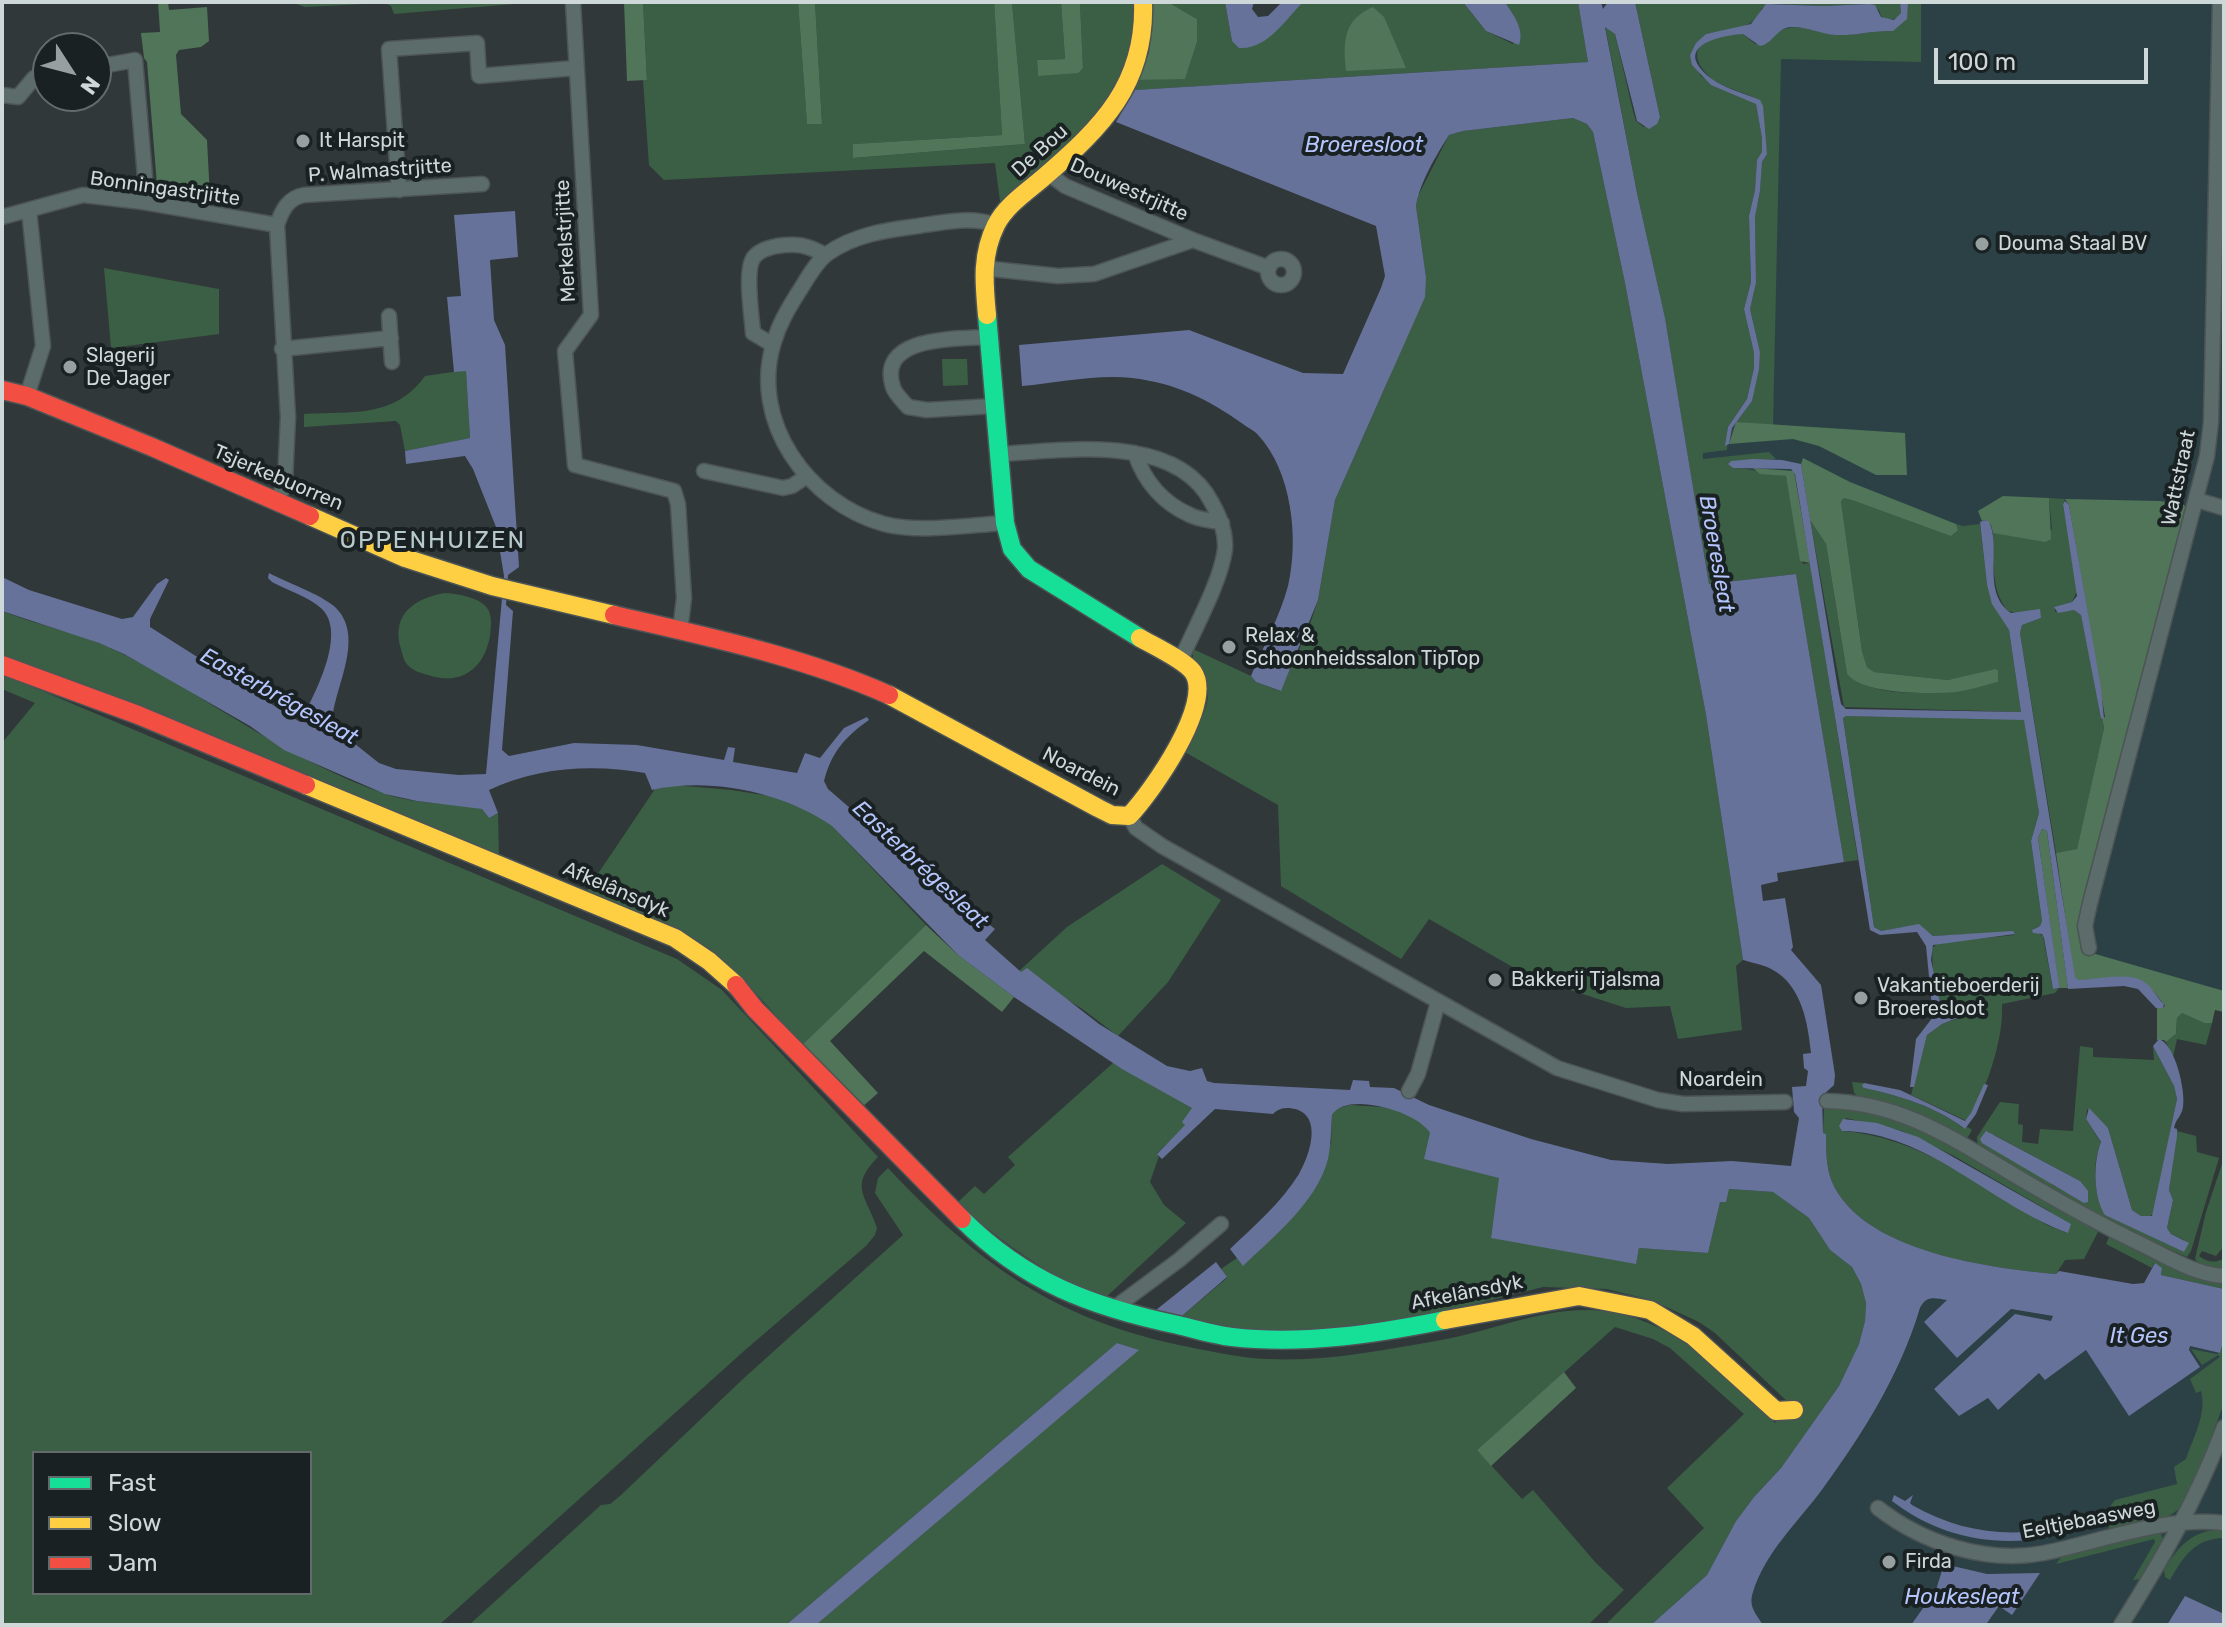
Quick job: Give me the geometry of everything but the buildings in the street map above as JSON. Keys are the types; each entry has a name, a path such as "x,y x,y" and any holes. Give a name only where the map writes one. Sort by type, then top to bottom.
{"street":[{"name":"Merkelstrjitte","path":"573,2 591,315 565,351 575,465 674,491 678,504 684,598 680,631"},
{"name":"De Bou","path":"1143,2 1144,26 1132,73 1107,118 1006,210 996,225 983,268 1005,523 1012,551 1029,569 1180,662"},
{"name":"Wattstraat","path":"2089,948 2085,926 2090,903 2207,456 2211,422 2220,2"},
{"path":"399,190 389,49 477,43 479,76 576,68"},
{"path":"112,64 135,60 145,177 143,202"},
{"path":"2,95 18,97 32,80"},
{"name":"Douwestrjitte","path":"1049,174 1065,186 1269,268"},
{"name":"P. Walmastrjitte","path":"277,225 284,208 297,196 482,184"},
{"name":"Bonningastrjitte","path":"2,217 83,195 277,225"},
{"path":"27,396 43,346 29,210"},
{"path":"996,225 967,219 877,231 825,255 784,315 773,345 768,381 772,414 796,465 839,503 887,525 1005,523"},
{"path":"277,225 288,417 285,482 278,500"},
{"name":"Douwestrjitte","path":"983,268 1058,276 1094,274 1193,240"},
{"path":"773,345 753,333 749,269 754,257 765,248 790,244 808,245 825,255"},
{"path":"389,316 392,362"},
{"path":"988,337 921,342 902,352 891,368 893,388 908,407 927,410 994,406"},
{"path":"282,349 391,338"},
{"name":"Tsjerkebuorren","path":"2,390 27,396 278,500 405,558 517,593 680,631"},
{"path":"1000,454 1088,450 1135,453 1165,459 1189,473 1206,489 1222,523 1225,549 1211,595 1180,662 1191,669 1199,682 1199,694 1151,789 1139,808 1129,816"},
{"path":"1135,453 1141,472 1153,489 1191,516 1222,523"},
{"path":"704,471 783,488 807,476"},
{"path":"2197,500 2224,508"},
{"name":"Noardein","path":"680,631 800,660 910,704 1098,808 1112,815 1129,816 1136,828 1162,846 1557,1068 1636,1095 1683,1104 1785,1102"},
{"name":"Afkelânsdyk","path":"2,665 138,715 675,938 715,964 736,983 755,1009 991,1248 1058,1289 1113,1309 1231,1337 1309,1339 1409,1327 1579,1296 1650,1310 1693,1336 1776,1411 1794,1410"},
{"path":"1409,1091 1418,1074 1438,1002"},
{"path":"1827,1101 1874,1105 1906,1115 2126,1237 2191,1268 2224,1276"},
{"path":"1113,1309 1221,1224"},
{"path":"2121,1625 2183,1522 2224,1427"},
{"name":"Eeltjebaasweg","path":"1878,1508 1903,1527 1926,1538 1952,1547 1995,1554 2041,1554 2183,1522 2224,1523"}],"shaded area":[{"path":"1659,2 2224,2 2224,1001 2177,986 2063,959 2091,785 2168,525 1972,542 1784,479 1705,475 1699,451"},
{"path":"1932,1297 2053,1316 2052,1321 1934,1388 1959,1416 1988,1398 1999,1409 2040,1373 2046,1379 2086,1350 2130,1415 2200,1366 2189,1350 2190,1346 2219,1353 2224,1339 2224,1625 1718,1625 1851,1448 1883,1394 1908,1343 1923,1302"}],"green space":[{"path":"158,2 168,2 169,10 207,7 209,41 201,47 179,50 176,55 181,114 207,140 210,197 184,193 181,204 161,200 157,185 147,62 141,33 160,32"},
{"path":"291,2 538,2 394,14 391,6 385,3 305,7"},
{"path":"624,2 643,2 647,80 627,81"},
{"path":"643,2 798,2 807,123 822,124 815,2 994,2 1002,135 854,144 854,158 1025,144 1012,2 1061,2 1065,59 1037,60 1038,75 1083,68 1080,2 1135,2 1135,33 1129,64 1106,106 1074,143 1001,209 995,163 664,180 649,165 643,80 647,79"},
{"path":"798,2 815,2 822,124 807,124"},
{"path":"994,2 1012,2 1025,144 853,158 853,144 1002,135"},
{"path":"1061,2 1080,2 1083,68 1078,73 1038,76 1037,60 1065,59"},
{"path":"1152,2 1168,2 1197,19 1197,42 1185,79 1138,80 1149,52"},
{"path":"1168,2 1225,2 1232,41 1294,10 1303,2 1463,2 1486,31 1513,44 1519,27 1505,2 1578,2 1588,62 1135,90 1138,80 1185,78 1197,42 1197,19"},
{"path":"1635,2 1900,2 1899,18 1887,20 1869,4 1775,4 1762,8 1758,16 1746,25 1706,34 1690,55 1701,76 1756,104 1762,138 1749,216 1751,282 1744,309 1754,353 1754,368 1747,399 1728,427 1727,450 1703,453 1703,459 1769,452 1776,459 1729,462 1733,468 1786,476 1803,564 1810,563 1858,860 1844,862 1796,574 1709,584 1665,319 1605,25 1615,34 1636,121 1644,127 1660,117"},
{"path":"1908,2 1921,2 1921,62 1781,59 1773,426 1736,422 1752,401 1760,352 1750,309 1756,283 1755,217 1762,162 1767,154 1759,100 1711,78 1698,60 1699,48 1703,43 1727,35 1743,34 1755,44 1793,27 1839,35 1893,31"},
{"path":"1373,7 1384,17 1406,68 1346,71 1345,41 1350,25"},
{"path":"1573,118 1587,124 1593,132 1625,283 1706,715 1743,960 1736,966 1742,1030 1678,1039 1670,1006 1626,1008 1530,977 1429,919 1401,959 1281,886 1278,805 1183,751 1202,716 1208,695 1202,672 1193,660 1193,649 1280,691 1308,630 1318,600 1335,500 1387,383 1426,277 1416,206 1418,196 1449,135"},
{"path":"104,268 219,289 219,334 111,348"},
{"path":"942,359 967,359 968,385 943,386"},
{"path":"466,370 470,438 405,451 400,425 396,421 304,427 304,414 355,412 385,406 400,400 425,376"},
{"path":"1736,422 1905,433 1907,475 1876,475 1819,446 1793,439 1729,444"},
{"path":"1803,458 1850,482 1956,524 1958,530 1951,536 1855,501 1844,498 1841,501 1862,651 1867,667 1874,672 1948,680 1996,669 1998,682 1956,692 1914,693 1867,686 1847,674 1826,544 1810,520 1801,464"},
{"path":"1753,468 1794,471 1810,563 1800,561 1786,476 1760,474"},
{"path":"2003,496 2049,498 2051,539 2045,542 1993,533 1991,525 1986,520 1982,521 1978,511"},
{"path":"1844,498 1958,530 1956,524 1980,524 1987,585 1993,604 2009,630 2021,712 1844,707 1810,520 1826,544 1847,674 1879,689 1920,693 1998,682 1998,671 1948,680 1874,672 1867,667 1862,651 1841,501"},
{"path":"2049,498 2065,499 2063,504 2077,591 2072,602 2055,607 2055,612 2074,610 2081,615 2104,728 2077,850 2056,853 2020,633 2022,625 2041,618 2008,611 2002,602 1995,583 1993,533 2052,530"},
{"path":"2065,499 2160,501 2183,504 2187,509 2085,951 2224,991 2224,1012 2215,1010 2212,1023 2204,1023 2182,1013 2177,1018 2176,1034 2166,1042 2157,1040 2157,1008 2165,1005 2150,988 2122,978 2078,986 2074,977 2056,853 2077,849 2104,728 2102,718 2105,717 2069,505"},
{"path":"445,593 481,602 489,611 491,620 490,636 482,658 469,672 451,678 440,678 410,668 404,659 398,634 403,616 409,609 434,595"},
{"path":"2,611 94,641 123,654 284,748 351,781 398,798 482,809 489,818 498,813 499,858 2,659"},
{"path":"2,674 677,959 722,990 878,1157 869,1167 862,1184 862,1192 877,1228 866,1246 744,1351 439,1625 2,1625 2,743 35,703 2,689"},
{"path":"1843,717 2020,718 2025,721 2039,813 2031,841 2042,921 2040,926 2033,929 2043,936 2053,989 2059,988 2055,993 2002,1004 2000,1033 1992,1065 1967,1121 1911,1095 1927,1035 1942,1024 1973,1013 1974,1007 1945,1011 1941,1008 1933,973 1932,948 1938,943 2014,935 2014,932 1933,936 1915,927 1881,931 1874,927"},
{"path":"674,785 770,796 811,811 832,826 926,925 802,1045 745,982 708,948 664,923 585,893 655,789"},
{"path":"2042,829 2047,831 2068,988 2059,988 2038,838"},
{"path":"1162,864 1221,900 1168,982 1118,1036 1081,1008 1019,971 1067,927"},
{"path":"926,925 958,955 1014,997 1002,1012 924,951 830,1041 878,1093 861,1108 802,1045"},
{"path":"2182,1013 2204,1023 2212,1023 2206,1045 2177,1039 2173,1057 2166,1042 2176,1034 2177,1018"},
{"path":"2080,1046 2093,1048 2093,1057 2154,1060 2153,1046 2174,1086 2177,1099 2154,1213 2149,1217 2141,1216 2132,1210 2108,1128 2087,1109 2086,1119 2101,1143 2096,1160 2096,1189 2106,1215 2184,1252 2184,1240 2171,1234 2167,1228 2173,1200 2169,1190 2177,1131 2196,1136 2197,1152 2219,1158 2187,1257 2108,1222 1978,1147 1977,1137 2000,1102 2019,1104 2018,1124 2023,1125 2022,1142 2038,1144 2040,1129 2073,1131","holes":["1994,1135 2080,1181 2086,1203 2053,1185"]},
{"path":"1113,1063 1193,1108 1186,1125 1157,1153 1159,1156 1150,1182 1164,1205 1186,1223 1104,1299 1026,1257 957,1203 975,1186 984,1194 1015,1165 1008,1157"},
{"path":"1852,1082 1864,1083 1864,1088 1916,1103 1972,1130 1968,1137 1962,1137 1903,1107 1859,1097 1854,1093"},
{"path":"1350,1105 1405,1112 1430,1133 1500,1178 1491,1237 1636,1263 1639,1248 1708,1253 1720,1201 1728,1189 1773,1192 1809,1218 1830,1250 1852,1267 1866,1303 1865,1321 1859,1344 1839,1386 1781,1468 1736,1521 1707,1575 1651,1625 1605,1625 1704,1528 1667,1488 1744,1414 1670,1348 1615,1327 1477,1450 1522,1499 1533,1490 1596,1563 1624,1590 1588,1625 816,1625 1138,1350 1117,1343 786,1625 469,1625 601,1505 610,1504 620,1496 744,1378 903,1235 875,1193 878,1178 888,1168 955,1233 1023,1284 1060,1305 1142,1336 1237,1356 1311,1359 1441,1340 1555,1313 1601,1311 1648,1323 1688,1345 1724,1374 1775,1423 1791,1405 1715,1333 1699,1322 1651,1300 1607,1289 1543,1287 1379,1328 1288,1336 1176,1321 1227,1278 1221,1269 1237,1258 1243,1265 1301,1207 1331,1143 1332,1115 1335,1109"},
{"path":"1833,1106 1867,1109 1940,1136 2099,1230 2084,1259 2065,1260 2056,1274 1997,1267 1931,1252 1899,1241 1871,1225 1848,1206 1832,1182 1826,1134 1823,1133 1824,1109 1832,1109","holes":["1846,1118 1902,1131 1954,1156 2049,1211 2067,1233 2047,1225 1923,1153 1897,1142 1842,1131"]},
{"path":"2224,1158 2224,1246 2216,1256 2202,1251 2199,1256 2211,1262 2224,1258 2224,1270 2201,1266 2195,1259"},
{"path":"2110,1235 2224,1281 2224,1289 2161,1275 2162,1268 2154,1263 2152,1268 2106,1244"},
{"path":"2224,1339 2224,1403 2189,1497 2165,1518 2112,1530 2105,1513 2115,1500 2177,1484 2174,1467 2186,1459 2202,1408 2201,1391 2196,1393 2190,1379 2220,1357 2218,1355 2202,1365 2191,1349 2220,1353"},
{"path":"1564,1372 1576,1388 1491,1466 1477,1450"},
{"path":"2224,1529 2224,1538 2197,1545 2185,1556 2170,1580 2165,1577 2164,1570 2188,1540 2204,1532"},
{"path":"2160,1532 2164,1541 2141,1579 2133,1580 2154,1539 2056,1564 2065,1552"}],"water":[{"path":"1225,2 1254,2 1252,9 1258,17 1268,16 1282,2 1303,2 1267,39 1239,48 1232,41"},
{"path":"1463,2 1505,2 1519,28 1519,45 1486,31"},
{"path":"1578,2 1601,2 1603,9 1608,2 1635,2 1660,117 1657,124 1649,129 1637,121 1615,34 1605,27 1665,318 1709,584 1796,574 1844,862 1777,873 1778,881 1761,885 1763,901 1785,898 1791,950 1821,985 1835,1075 1834,1085 1822,1096 1823,1133 1826,1134 1827,1164 1832,1182 1848,1206 1871,1225 1930,1252 1997,1267 2056,1274 2059,1271 2133,1284 2144,1283 2155,1263 2162,1268 2161,1275 2224,1289 2224,1339 2220,1353 2190,1346 2189,1350 2200,1367 2129,1416 2086,1350 2045,1380 2039,1373 1998,1410 1988,1398 1959,1416 1934,1389 2015,1314 2051,1321 2053,1316 2011,1309 1957,1358 1924,1322 1947,1300 1931,1298 1925,1301 1891,1381 1865,1426 1821,1491 1773,1551 1758,1578 1751,1602 1763,1625 1651,1625 1707,1575 1736,1521 1781,1468 1839,1386 1859,1344 1866,1303 1852,1267 1830,1250 1809,1218 1773,1192 1729,1189 1726,1202 1720,1202 1708,1253 1639,1248 1636,1264 1491,1238 1499,1178 1424,1159 1430,1133 1423,1125 1397,1111 1366,1104 1351,1105 1340,1108 1332,1115 1328,1159 1314,1190 1281,1230 1243,1266 1230,1249 1276,1204 1299,1174 1312,1135 1307,1117 1289,1108 1273,1114 1215,1109 1162,1159 1157,1154 1185,1125 1182,1122 1192,1108 1122,1069 1014,997 958,955 832,826 813,814 745,790 698,785 652,790 645,773 585,768 526,776 489,790 498,813 489,818 482,809 385,794 284,750 250,726 124,654 2,611 2,577 29,590 122,619 133,617 157,584 166,578 169,580 150,619 150,627 300,722 306,721 312,714 307,709 328,659 331,631 328,619 322,609 311,601 272,582 268,578 269,573 329,602 345,622 349,639 334,710 333,725 337,736 350,740 379,763 396,769 459,775 486,774 504,576 496,527 465,456 406,464 405,451 470,438 466,371 454,372 447,297 461,296 454,215 515,211 518,257 490,260 494,320 505,345 519,567 508,575 506,605 513,611 502,750 509,756 574,743 637,745 724,760 728,747 735,748 733,762 797,773 805,753 820,758 844,728 867,717 869,720 853,732 835,753 824,781 828,789 873,828 886,835 895,852 943,900 979,926 986,922 995,929 985,940 1021,972 1027,968 1099,1024 1167,1066 1190,1071 1202,1068 1207,1081 1214,1083 1350,1090 1353,1080 1369,1081 1370,1087 1394,1088 1429,1105 1531,1139 1611,1160 1668,1164 1732,1161 1791,1166 1799,1118 1794,1112 1792,1087 1806,1086 1808,1071 1804,1068 1803,1054 1811,1053 1808,1030 1797,996 1783,977 1766,967 1743,960 1706,715 1625,283 1593,132 1587,124 1573,118 1463,131 1449,135 1434,160 1416,206 1426,277 1425,297 1335,500 1318,600 1281,691 1256,682 1251,676 1285,597 1293,548 1285,486 1270,450 1258,435 1204,400 1148,380 1105,377 1022,386 1019,345 1189,330 1303,373 1343,374 1381,288 1385,276 1376,226 1116,122 1135,90 1588,62"},
{"path":"1900,2 1908,2 1907,19 1893,31 1836,35 1791,27 1760,46 1743,34 1710,41 1696,52 1700,68 1712,79 1760,100 1767,154 1762,162 1755,217 1756,283 1750,309 1760,352 1759,369 1752,401 1732,428 1729,444 1725,446 1728,427 1747,399 1754,368 1754,353 1744,309 1751,282 1749,216 1762,138 1756,104 1711,85 1692,65 1690,55 1696,43 1706,34 1751,24 1766,4 1869,4 1875,5 1881,17 1894,20 1901,13"},
{"path":"1753,459 1801,464 1838,689 1841,704 1846,709 2021,712 2009,630 1992,604 1987,585 1980,522 1989,522 1994,545 1994,582 2002,604 2011,613 2040,609 2041,618 2022,625 2020,633 2075,977 2078,980 2132,977 2149,986 2164,1004 2163,1008 2156,1008 2138,989 2124,986 2068,989 2047,831 2042,829 2038,838 2059,985 2059,988 2053,989 2044,938 2032,930 2042,921 2031,841 2039,813 2024,720 1846,716 1843,718 1874,927 1881,931 1919,924 1933,936 2013,931 2015,934 1933,945 1931,960 1941,1008 1945,1011 1975,1007 1975,1011 1942,1024 1927,1035 1914,1087 1910,1087 1916,1039 1933,1017 1926,946 1917,932 1880,935 1870,930 1795,474 1791,469 1733,468 1728,464"},
{"path":"2065,501 2069,505 2104,719 2101,718 2081,615 2074,610 2058,613 2054,607 2072,602 2077,596"},
{"path":"2159,1039 2170,1049 2183,1090 2183,1107 2174,1128 2177,1129 2177,1136 2169,1190 2173,1200 2167,1228 2171,1234 2189,1243 2184,1252 2105,1215 2098,1198 2096,1179 2101,1142 2086,1119 2089,1108 2108,1128 2132,1210 2141,1216 2152,1216 2177,1099 2174,1086 2153,1046"},
{"path":"1864,1083 1900,1090 1965,1121 1984,1084 1988,1085 1976,1114 1965,1129 1917,1103 1864,1088"},
{"path":"1843,1119 1877,1123 1918,1137 2071,1224 2068,1233 2040,1221 1931,1156 1903,1143 1842,1131 1839,1126"},
{"path":"1986,1131 2080,1181 2088,1191 2088,1202 2084,1203 1982,1143 1980,1139"},
{"path":"1216,1262 1227,1277 1176,1321 1151,1314"},
{"path":"1117,1343 1139,1350 816,1625 786,1625"},
{"path":"1894,1495 1905,1501 1913,1495 1912,1505 1960,1525 2010,1532 2046,1530 2050,1533 2049,1537 1987,1540 1947,1531 1909,1513 1892,1501"},
{"name":"Houkesleat","path":"1944,1564 1987,1574 2040,1573 2012,1615 1999,1606 1987,1623 1989,1625 1911,1625 1936,1590"},
{"path":"2185,1596 2224,1614 2224,1625 2167,1625"}],"traffic: fast":[{"path":"987,315 1005,523 1012,549 1029,569 1140,638"},
{"path":"962,1219 1010,1260 1061,1289 1117,1310 1218,1335 1312,1339 1366,1334 1445,1320"}],"traffic: slow":[{"path":"987,315 986,258 996,225 1011,205 1084,140 1116,102 1137,57 1143,2"},
{"path":"310,516 405,558 492,586 614,615"},
{"path":"889,695 1098,808 1112,815 1129,816 1178,747 1195,704 1197,686 1189,667 1140,638"},
{"path":"306,785 675,938 709,961 736,985"},
{"path":"1445,1320 1579,1296 1650,1310 1693,1336 1776,1411 1794,1410"}],"traffic: jam":[{"path":"2,390 27,396 152,447 310,516"},
{"path":"614,615 788,658 889,695"},
{"path":"2,665 138,715 306,785"},
{"path":"736,985 755,1009 962,1219"}],"place":[{"name":"It Harspit","path":"303,141"},
{"name":"Douma Staal BV","path":"1982,244"},
{"name":"Slagerij De Jager","path":"70,367"},
{"name":"Relax & Schoonheidssalon TipTop","path":"1229,647"},
{"name":"Bakkerij Tjalsma","path":"1495,980"},
{"name":"Vakantieboerderij Broeresloot","path":"1861,998"},
{"name":"Firda","path":"1889,1562"}],"district":[{"name":"OPPENHUIZEN","path":"433,541"}],"water label":[{"name":"Broeresloot","path":"1364,146"},
{"name":"Broeresleat","path":"1716,554"},
{"name":"Easterbrégesleat","path":"279,697"},
{"name":"Easterbrégesleat","path":"920,865"},
{"name":"It Ges","path":"2139,1337"}]}
